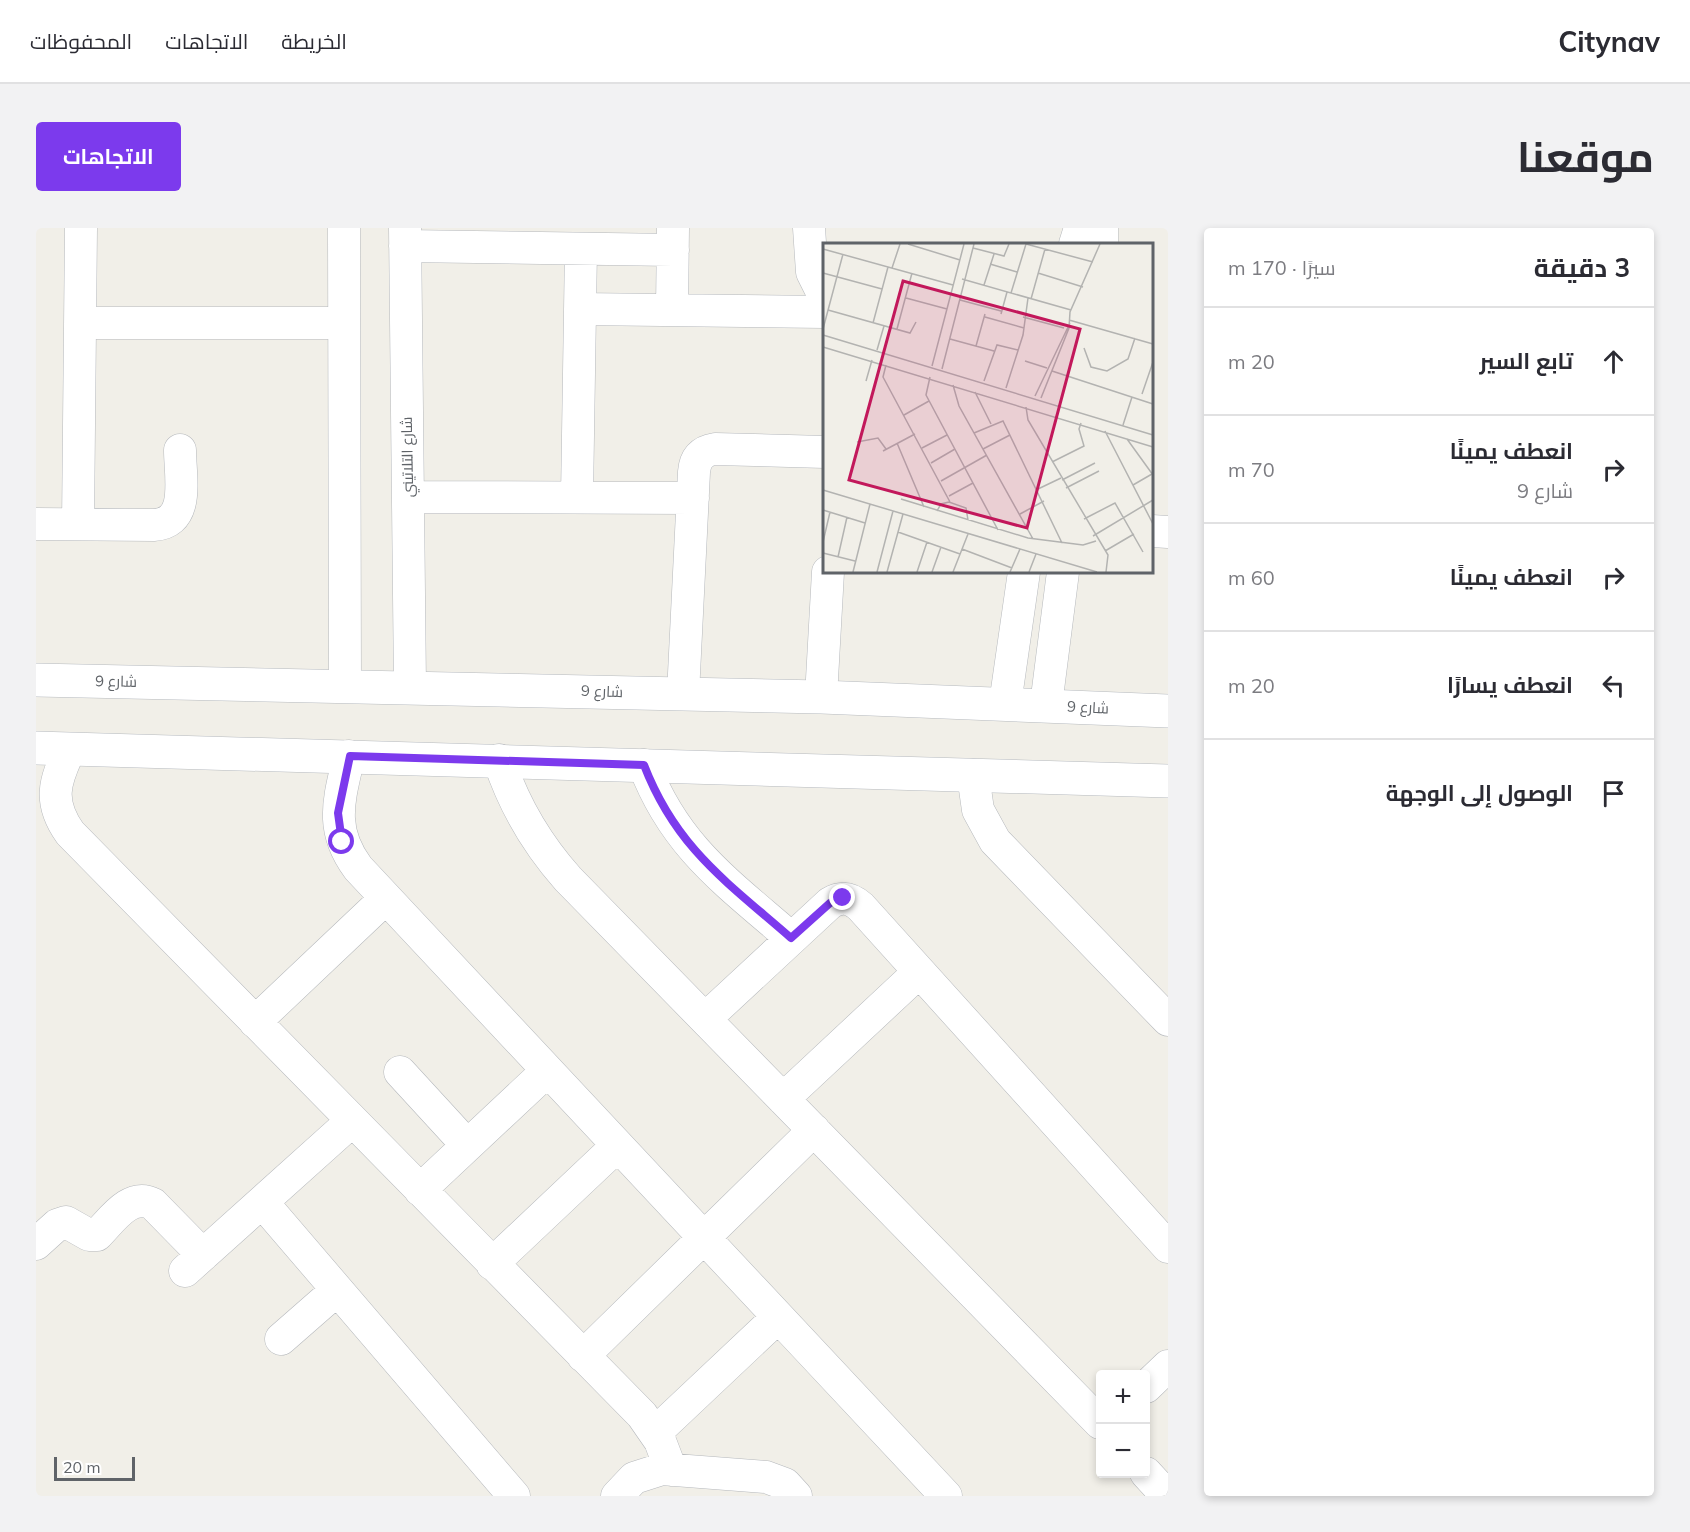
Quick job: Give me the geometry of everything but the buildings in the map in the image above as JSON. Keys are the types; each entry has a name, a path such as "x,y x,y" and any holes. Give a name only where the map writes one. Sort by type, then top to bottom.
{"main road":[{"name":"شارع 9","path":"36,680 410,686 821,697 1168,711"},
{"path":"36,748 1168,781"}],"street":[{"path":"78,524 81,228"},
{"path":"344,228 345,685"},
{"path":"1075,243 1080,228"},
{"path":"405,237 581,249 673,239 672,310"},
{"name":"شارع التلاتيني","path":"405,237 410,686"},
{"path":"814,244 812,272 823,294"},
{"path":"577,497 581,249"},
{"path":"580,309 823,312"},
{"path":"80,323 344,322"},
{"path":"36,524 154,525 168,523 174,519 180,506 180,450"},
{"path":"683,694 694,465 697,458 708,450 823,452"},
{"path":"408,497 693,498"},
{"path":"1153,531 1168,532"},
{"path":"821,697 828,573"},
{"path":"1005,704 1024,573"},
{"path":"1046,705 1063,573"},
{"path":"70,749 55,786 55,803 60,819 70,833 656,1432 670,1470"},
{"path":"350,756 338,813 342,842 358,868 946,1496"},
{"path":"499,760 519,812 550,858 1096,1418"},
{"path":"644,765 655,794 688,845 791,938"},
{"path":"973,775 978,810 995,841 1168,1020"},
{"path":"255,1022 386,898"},
{"path":"705,1019 830,903 843,898 850,899 861,907 1168,1247"},
{"path":"783,1099 919,972"},
{"path":"420,1190 548,1071"},
{"path":"400,1072 467,1145"},
{"path":"36,1244 57,1225 66,1222 89,1235 97,1235 132,1202 147,1200 153,1204 194,1263 352,1121"},
{"path":"583,1356 814,1130"},
{"path":"492,1264 617,1146"},
{"path":"262,1202 514,1496"},
{"path":"281,1339 337,1290"},
{"path":"656,1432 778,1317"},
{"path":"1150,1383 1168,1366"},
{"path":"617,1496 626,1484 643,1473 670,1470 766,1477 784,1484 796,1496"},
{"path":"1150,1477 1167,1496"}],"route":[{"path":"342,842 338,813 339,798 350,756 644,765 655,794 670,821 688,845 791,938 830,903 843,898"}]}
